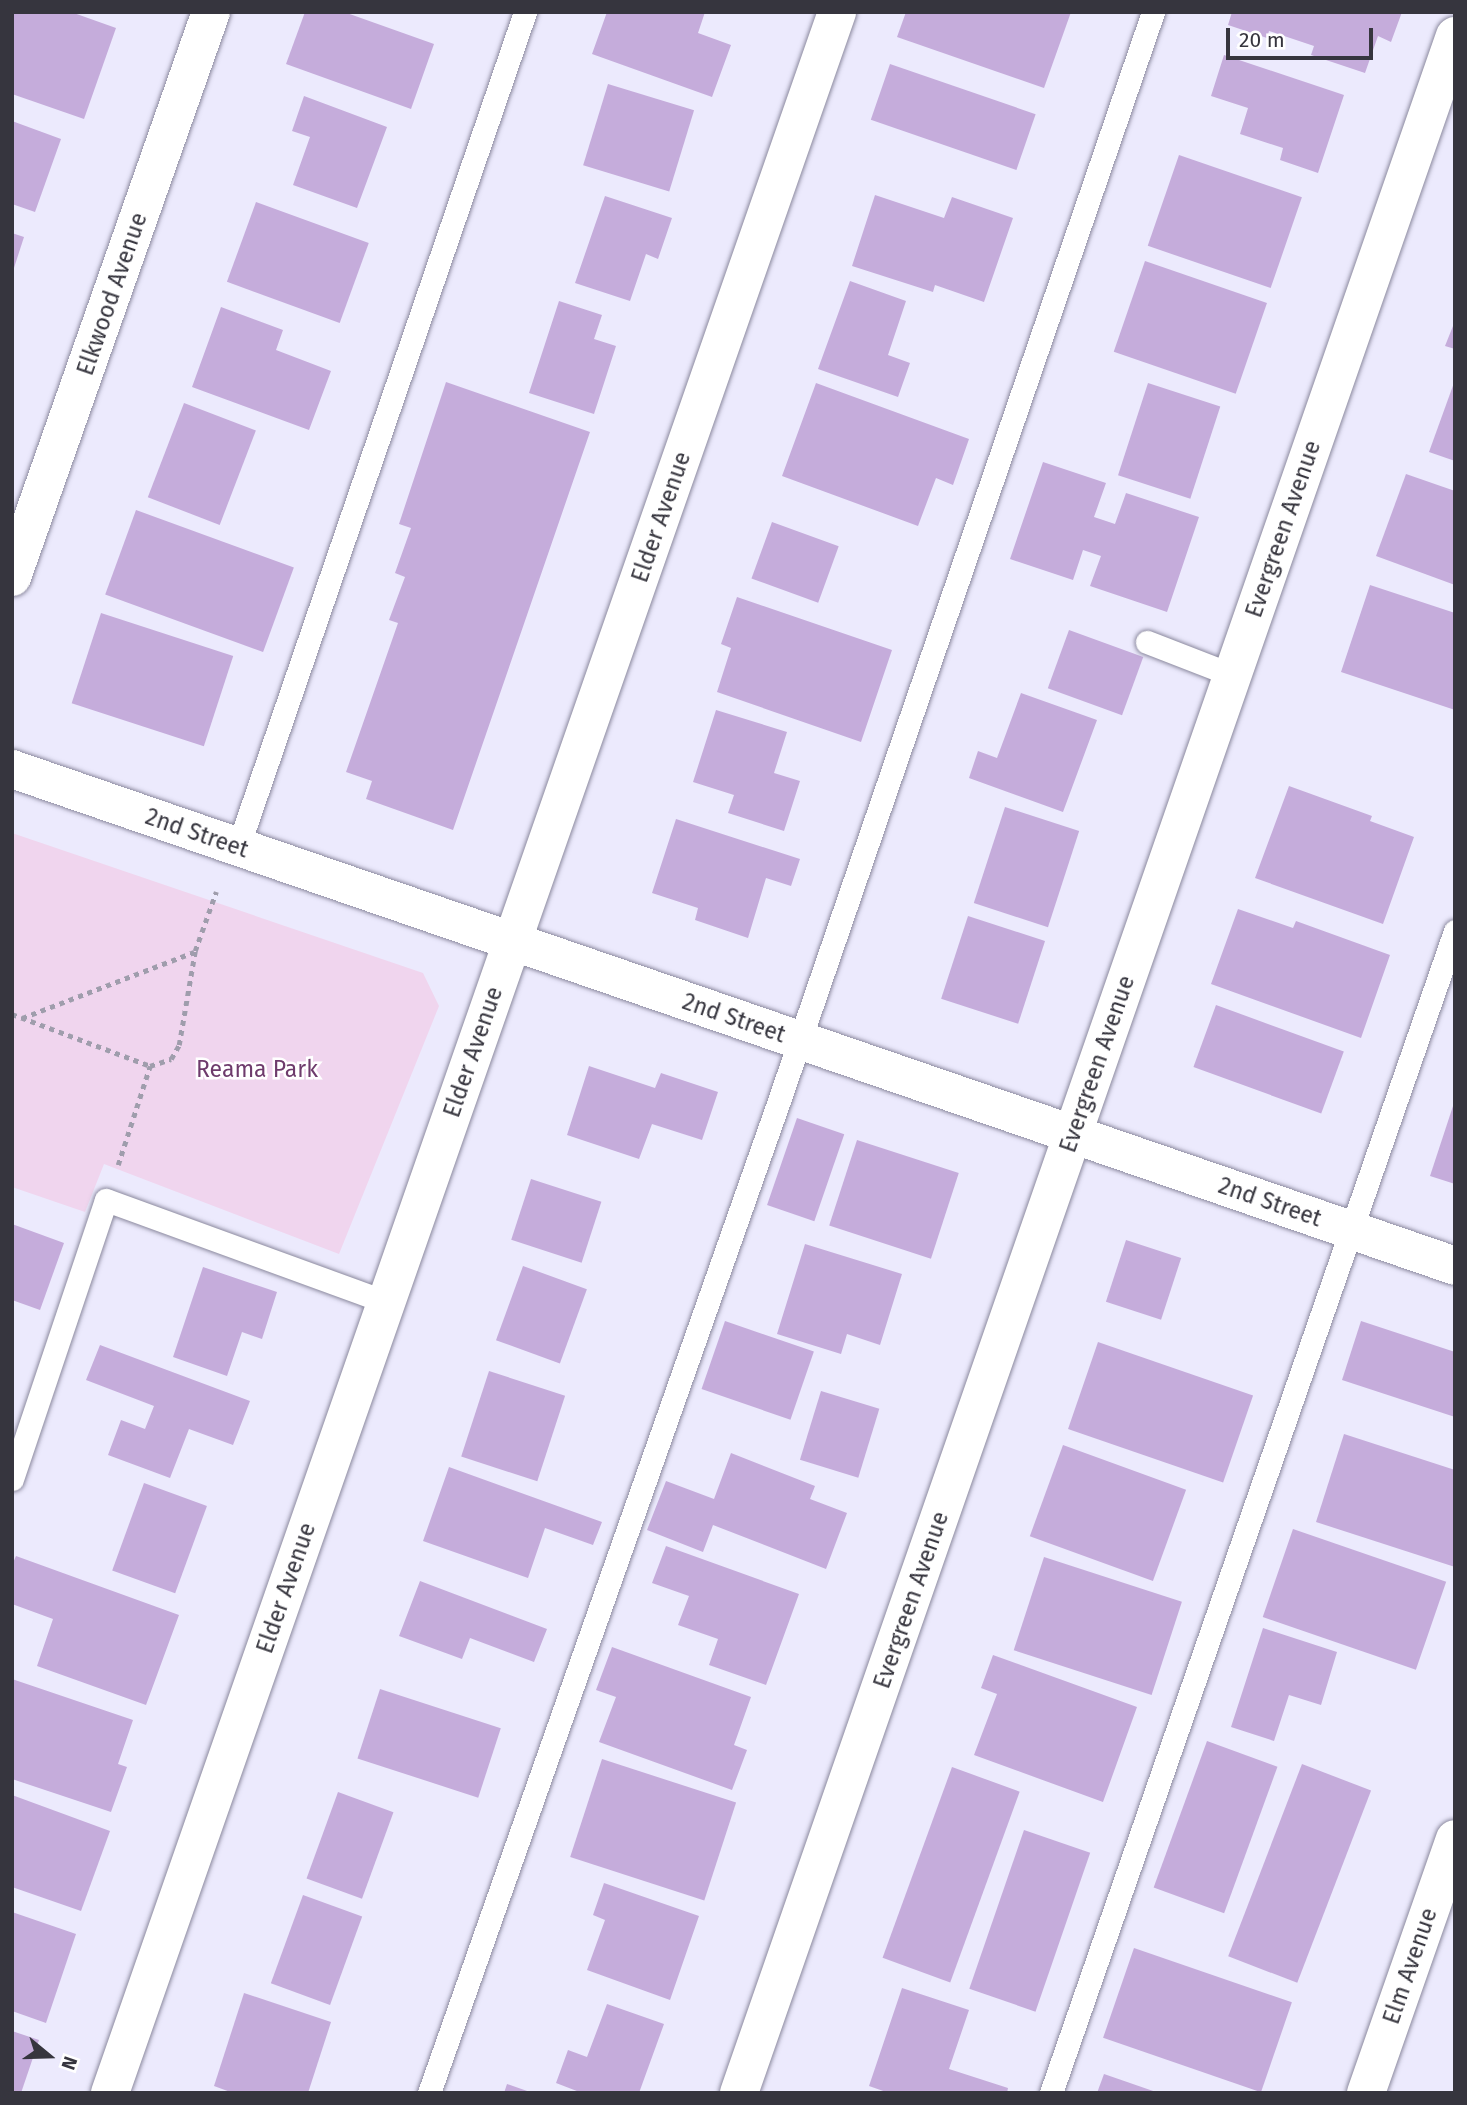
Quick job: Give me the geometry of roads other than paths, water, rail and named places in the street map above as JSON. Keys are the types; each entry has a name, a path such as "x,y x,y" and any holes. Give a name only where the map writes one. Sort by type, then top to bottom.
{"street":[{"name":"Elkwood Avenue","path":"12,577 211,12"},
{"name":"Elder Avenue","path":"110,2093 837,12"},
{"name":"Evergreen Avenue","path":"739,2093 1455,36"},
{"name":"2nd Street","path":"12,769 1455,1266"},
{"name":"Elm Avenue","path":"1366,2093 1455,1839"}],"lane":[{"path":"238,847 525,12"},
{"path":"429,2093 799,1040 1153,12"},
{"path":"1147,642 1232,674"},
{"path":"1051,2093 1455,931"},
{"path":"12,1479 106,1200 387,1302"}],"park label":[{"name":"Reama Park","path":"257,1069"}]}
